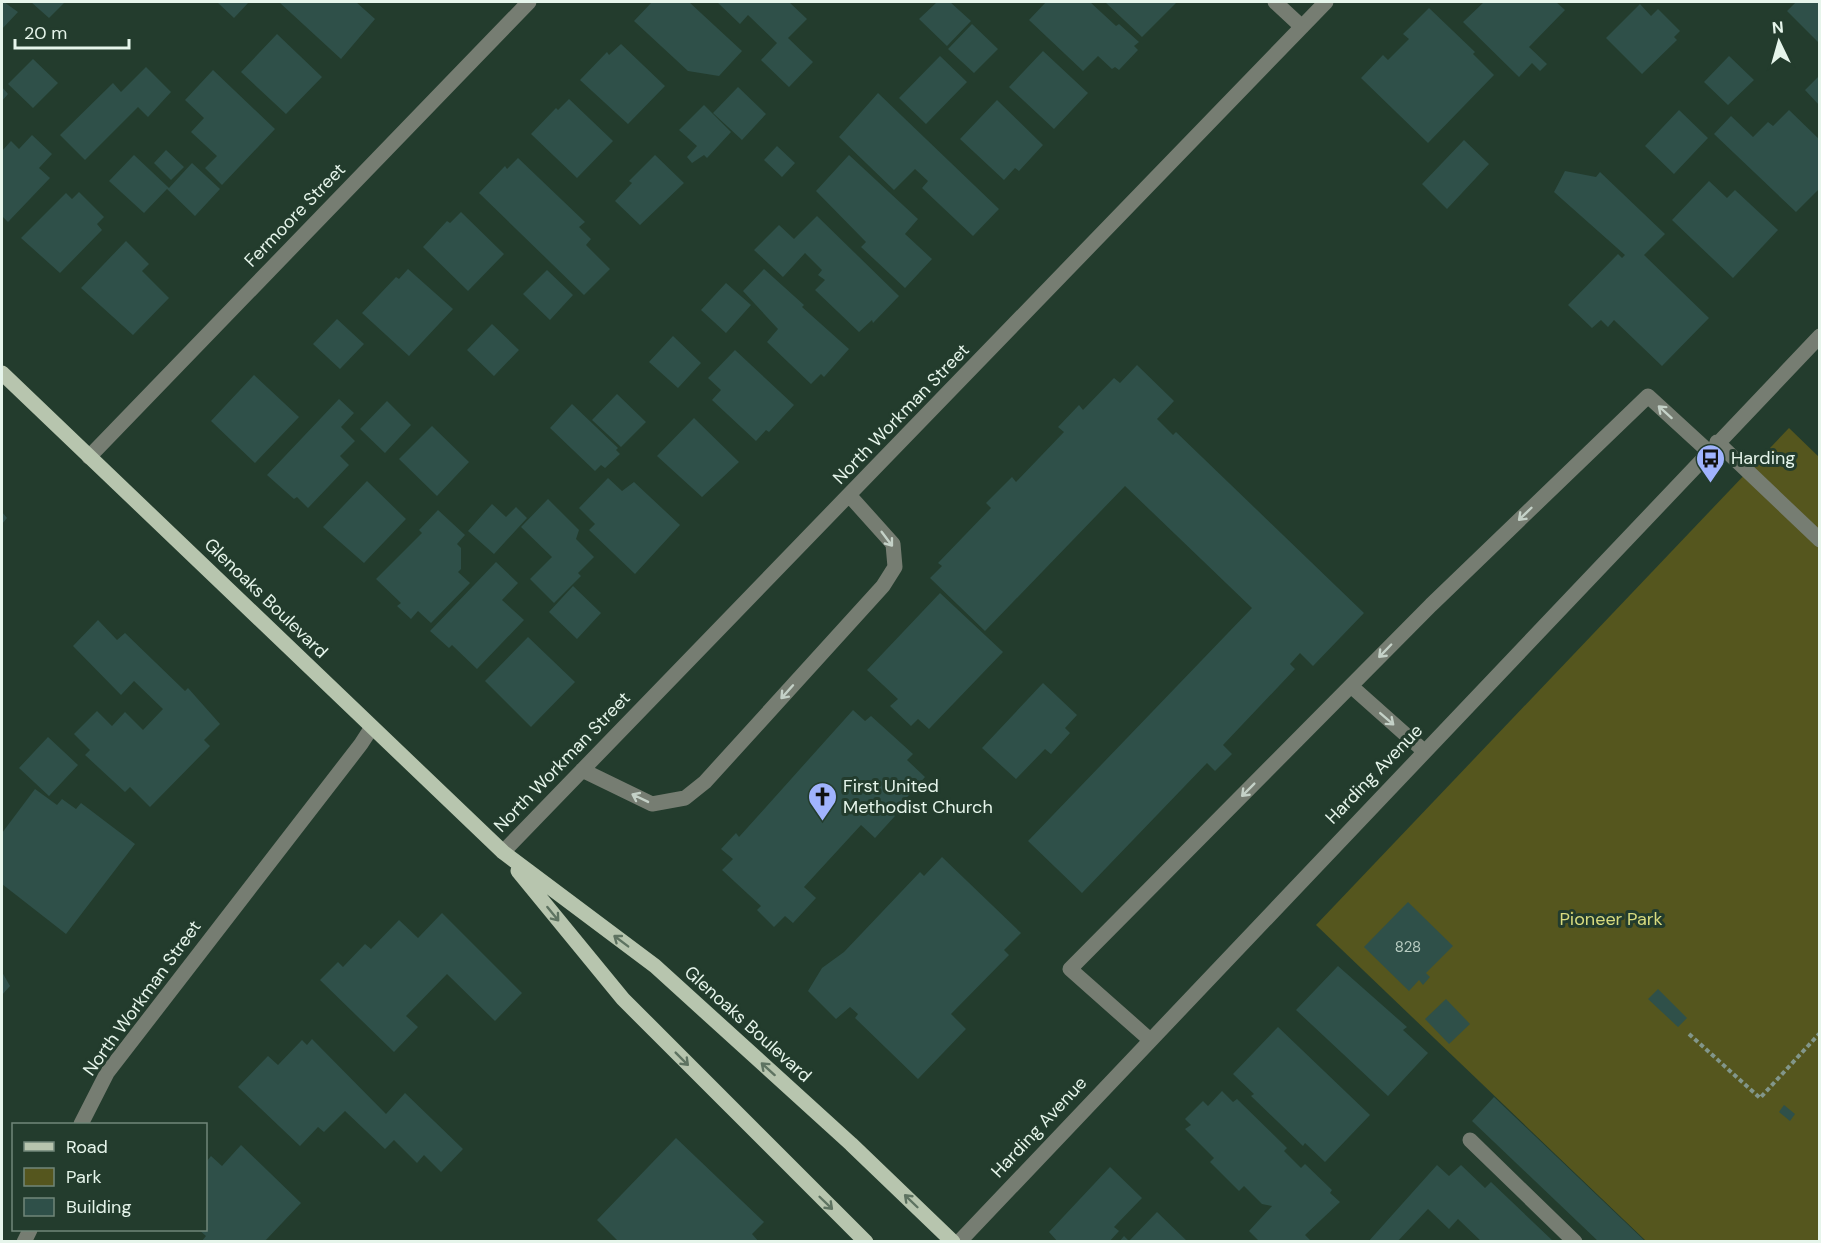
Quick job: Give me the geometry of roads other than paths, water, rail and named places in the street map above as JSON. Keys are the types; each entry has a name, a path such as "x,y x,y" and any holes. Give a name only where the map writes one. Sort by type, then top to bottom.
{"main road":[{"name":"Glenoaks Boulevard","path":"2,373 503,852 655,966 851,1144 953,1242"},
{"name":"Glenoaks Boulevard","path":"503,852 623,999 866,1242"}],"street":[{"name":"Fermoore Street","path":"89,457 529,2"},
{"path":"1275,2 1302,27"},
{"name":"North Workman Street","path":"503,852 1326,2"},
{"name":"Harding Avenue","path":"959,1242 1149,1039 1820,336"},
{"path":"1149,1039 1070,969 1431,605 1647,396 1712,447 1820,540"},
{"path":"582,770 652,804 684,798 705,782 883,586 895,567 893,544 849,495"},
{"path":"1351,687 1424,751"},
{"name":"North Workman Street","path":"82,1123 107,1073 372,727"},
{"path":"1470,1140 1575,1242"}],"place":[{"name":"Harding","path":"1710,484"},
{"name":"First United Methodist Church","path":"822,822"}],"park label":[{"name":"Pioneer Park","path":"1611,919"}]}
